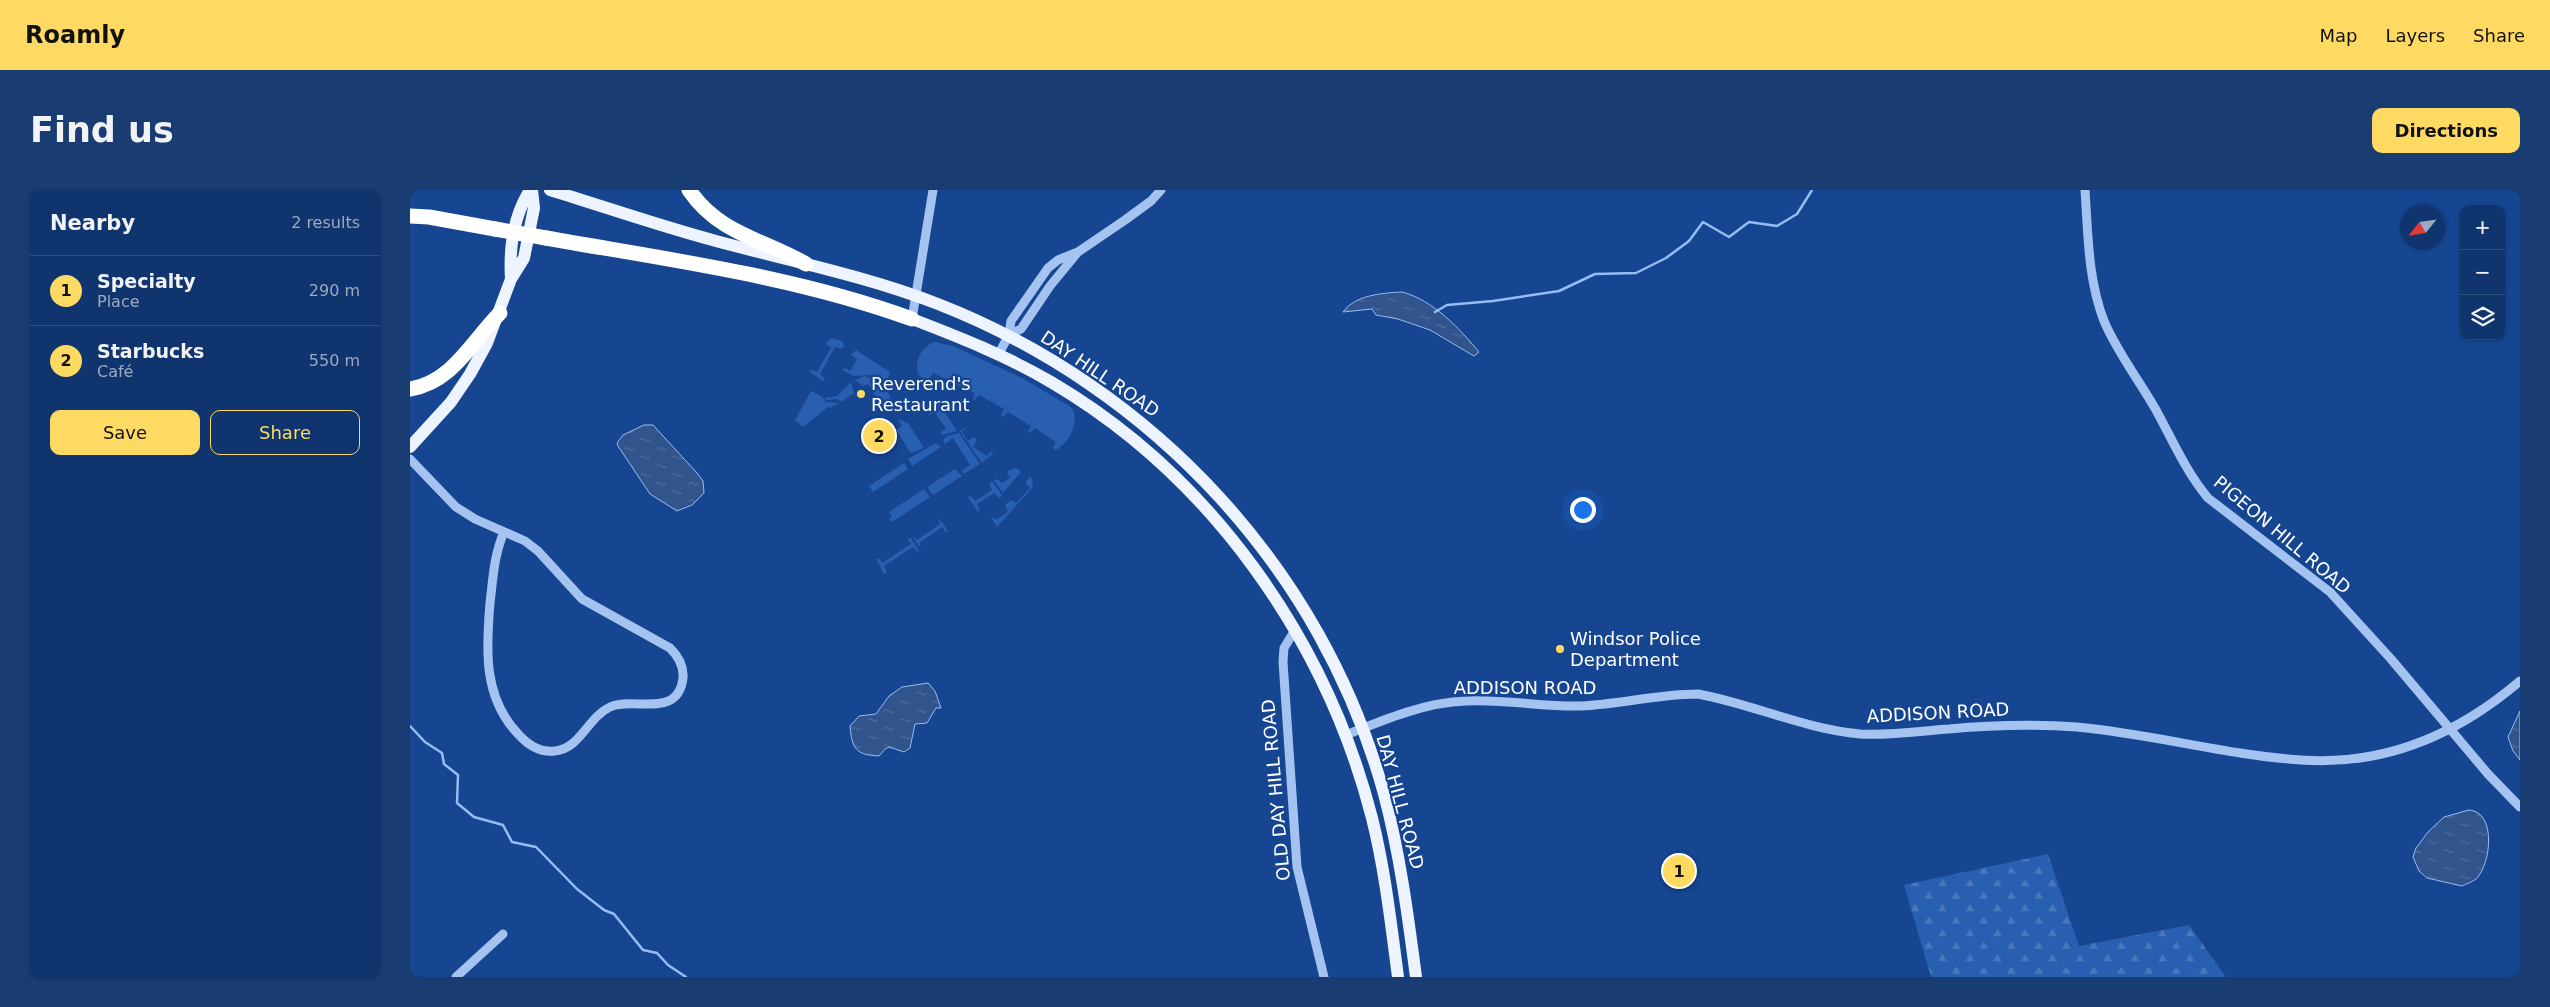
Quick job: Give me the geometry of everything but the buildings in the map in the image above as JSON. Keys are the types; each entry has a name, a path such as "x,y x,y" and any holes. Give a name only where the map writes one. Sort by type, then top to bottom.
{"highway":[{"path":"689,190 704,209 726,227 806,264"},
{"path":"410,212 429,218"},
{"path":"410,216 495,229 788,282 851,298 912,319"},
{"path":"410,389 428,384 452,369 500,314"}],"main road":[{"path":"410,448 436,421 464,385 500,314 511,278 509,256 519,208 531,190"},
{"name":"DAY HILL ROAD","path":"550,190 673,229 806,264 915,296 1009,335 1102,392 1147,426 1219,495 1249,531 1289,585 1315,627 1347,690 1363,728 1384,792 1394,834 1416,977"},
{"name":"DAY HILL ROAD","path":"912,319 998,355 1043,377 1091,407 1133,439 1169,471 1206,509 1263,580 1295,630 1319,674 1346,734 1367,799 1378,843 1398,977"},
{"path":"1169,471 1180,456"},
{"path":"1235,543 1249,531"}],"street":[{"path":"912,319 933,190"},
{"path":"998,355 1009,335 1010,321 1044,273 1058,260 1078,252 1151,201 1161,190"},
{"name":"PIGEON HILL ROAD","path":"2084,190 2094,285 2100,310 2113,339 2155,408 2192,478 2208,498 2330,592 2392,659 2451,730 2520,807"},
{"path":"1009,335 1021,329 1050,286 1078,252"},
{"path":"410,459 456,507 475,519 504,532 525,542 538,552 582,599 670,648 678,656 683,672 681,686 677,693 666,702 655,705 627,703 609,707 593,718 574,742 562,750 538,750 524,740 508,721 499,706 492,689 487,666 495,556 504,532"},
{"name":"OLD DAY HILL ROAD","path":"1295,630 1284,648 1283,662 1297,867 1324,977"},
{"name":"ADDISON ROAD","path":"1346,734 1424,708 1464,701 1576,706 1689,694 1719,698 1832,729 1860,734 1898,734 1990,726 2077,727 2303,760 2353,758 2387,753 2451,730 2484,709 2520,680"},
{"path":"456,977 504,934"}],"green space":[{"path":"832,338 842,341 844,346 842,349 835,347 820,374 825,379 823,381 810,372 812,370 817,372 831,348 825,343"},
{"path":"935,342 953,346 1022,378 1071,407 1075,418 1074,425 1065,443 1055,450 1053,447 1056,442 1035,428 1030,433 1028,431 1031,426 1008,412 1003,417 1001,415 1004,409 979,395 974,401 975,393 951,382 947,387 948,380 933,373 929,380 919,376 917,366 922,351"},
{"path":"856,350 890,372 886,385 868,375 854,376 842,370 845,368 850,371 857,359 851,355"},
{"path":"865,376 876,381 888,392 892,409 886,402 881,405 868,384 863,386 855,380"},
{"path":"851,382 854,393 841,402 838,399 826,400 825,398 837,396"},
{"path":"811,391 823,397 825,402 839,403 830,408 829,406 803,427 795,420"},
{"path":"936,404 941,406 957,431 942,435 941,432 946,428 935,413 928,415"},
{"path":"898,419 909,424 924,448 911,453 896,430 902,426"},
{"path":"967,427 962,432 968,441 974,437 977,440 973,447 987,456 991,452 994,453 982,463 960,431"},
{"path":"959,433 980,464 964,474 962,471 970,465 953,438 945,444 943,440 947,436"},
{"path":"936,443 941,447 912,466 908,459"},
{"path":"904,463 908,469 873,492 869,486"},
{"path":"1014,468 1019,469 1020,473 1003,493 994,480 997,479 1002,483 1010,478 1007,472"},
{"path":"955,469 962,476 933,495 927,487"},
{"path":"1030,477 1033,481 1032,488 997,527 990,515 996,520 1008,512 1005,505 1011,500 1016,503 1030,488 1025,483"},
{"path":"992,481 1002,495 999,498 994,493 977,504 980,510 978,512 968,497 971,496 975,501 992,490 989,484"},
{"path":"924,489 930,497 892,522 889,519 892,516 889,512"},
{"path":"938,517 948,531 946,532 942,527 919,543 921,549 912,536 917,540 940,524"},
{"path":"910,537 919,551 917,552 913,547 884,566 887,572 884,574 876,559 879,558 882,563 911,544 908,540"},
{"path":"2048,854 2079,946 2189,925 2226,977 1931,977 1904,885"}],"water":[{"path":"1402,292 1435,308 1479,352 1474,356 1430,330 1398,319 1376,315 1372,309 1343,312 1348,306 1362,298 1378,294"},
{"path":"644,425 653,425 703,481 704,493 692,505 677,511 650,494 618,446 617,443 623,435"},
{"path":"928,683 935,691 941,708 936,708 927,723 915,724 910,748 904,752 889,747 879,756 865,754 857,749 852,740 850,726 859,716 876,714 889,696 902,687"},
{"path":"2520,711 2520,760 2513,751 2508,737"},
{"path":"2469,810 2478,813 2484,820 2487,829 2489,840 2488,852 2481,872 2476,879 2462,886 2427,878 2419,871 2413,857 2416,848 2428,832 2444,817"}],"waterway":[{"path":"1435,312 1447,305 1493,301 1559,291 1595,274 1636,273 1666,258 1689,241 1703,222 1729,237 1749,222 1777,226 1797,214 1812,190"},
{"path":"410,726 425,742 442,753 444,764 458,775 457,803 474,817 503,825 512,842 536,847 577,889 604,910 614,914 643,950 657,953 668,965 686,977"}],"place":[{"name":"Reverend's Restaurant","path":"861,394"},
{"name":"Starbucks","path":"879,436"},
{"name":"Windsor Police Department","path":"1560,649"},
{"name":"Specialty","path":"1679,871"}]}
